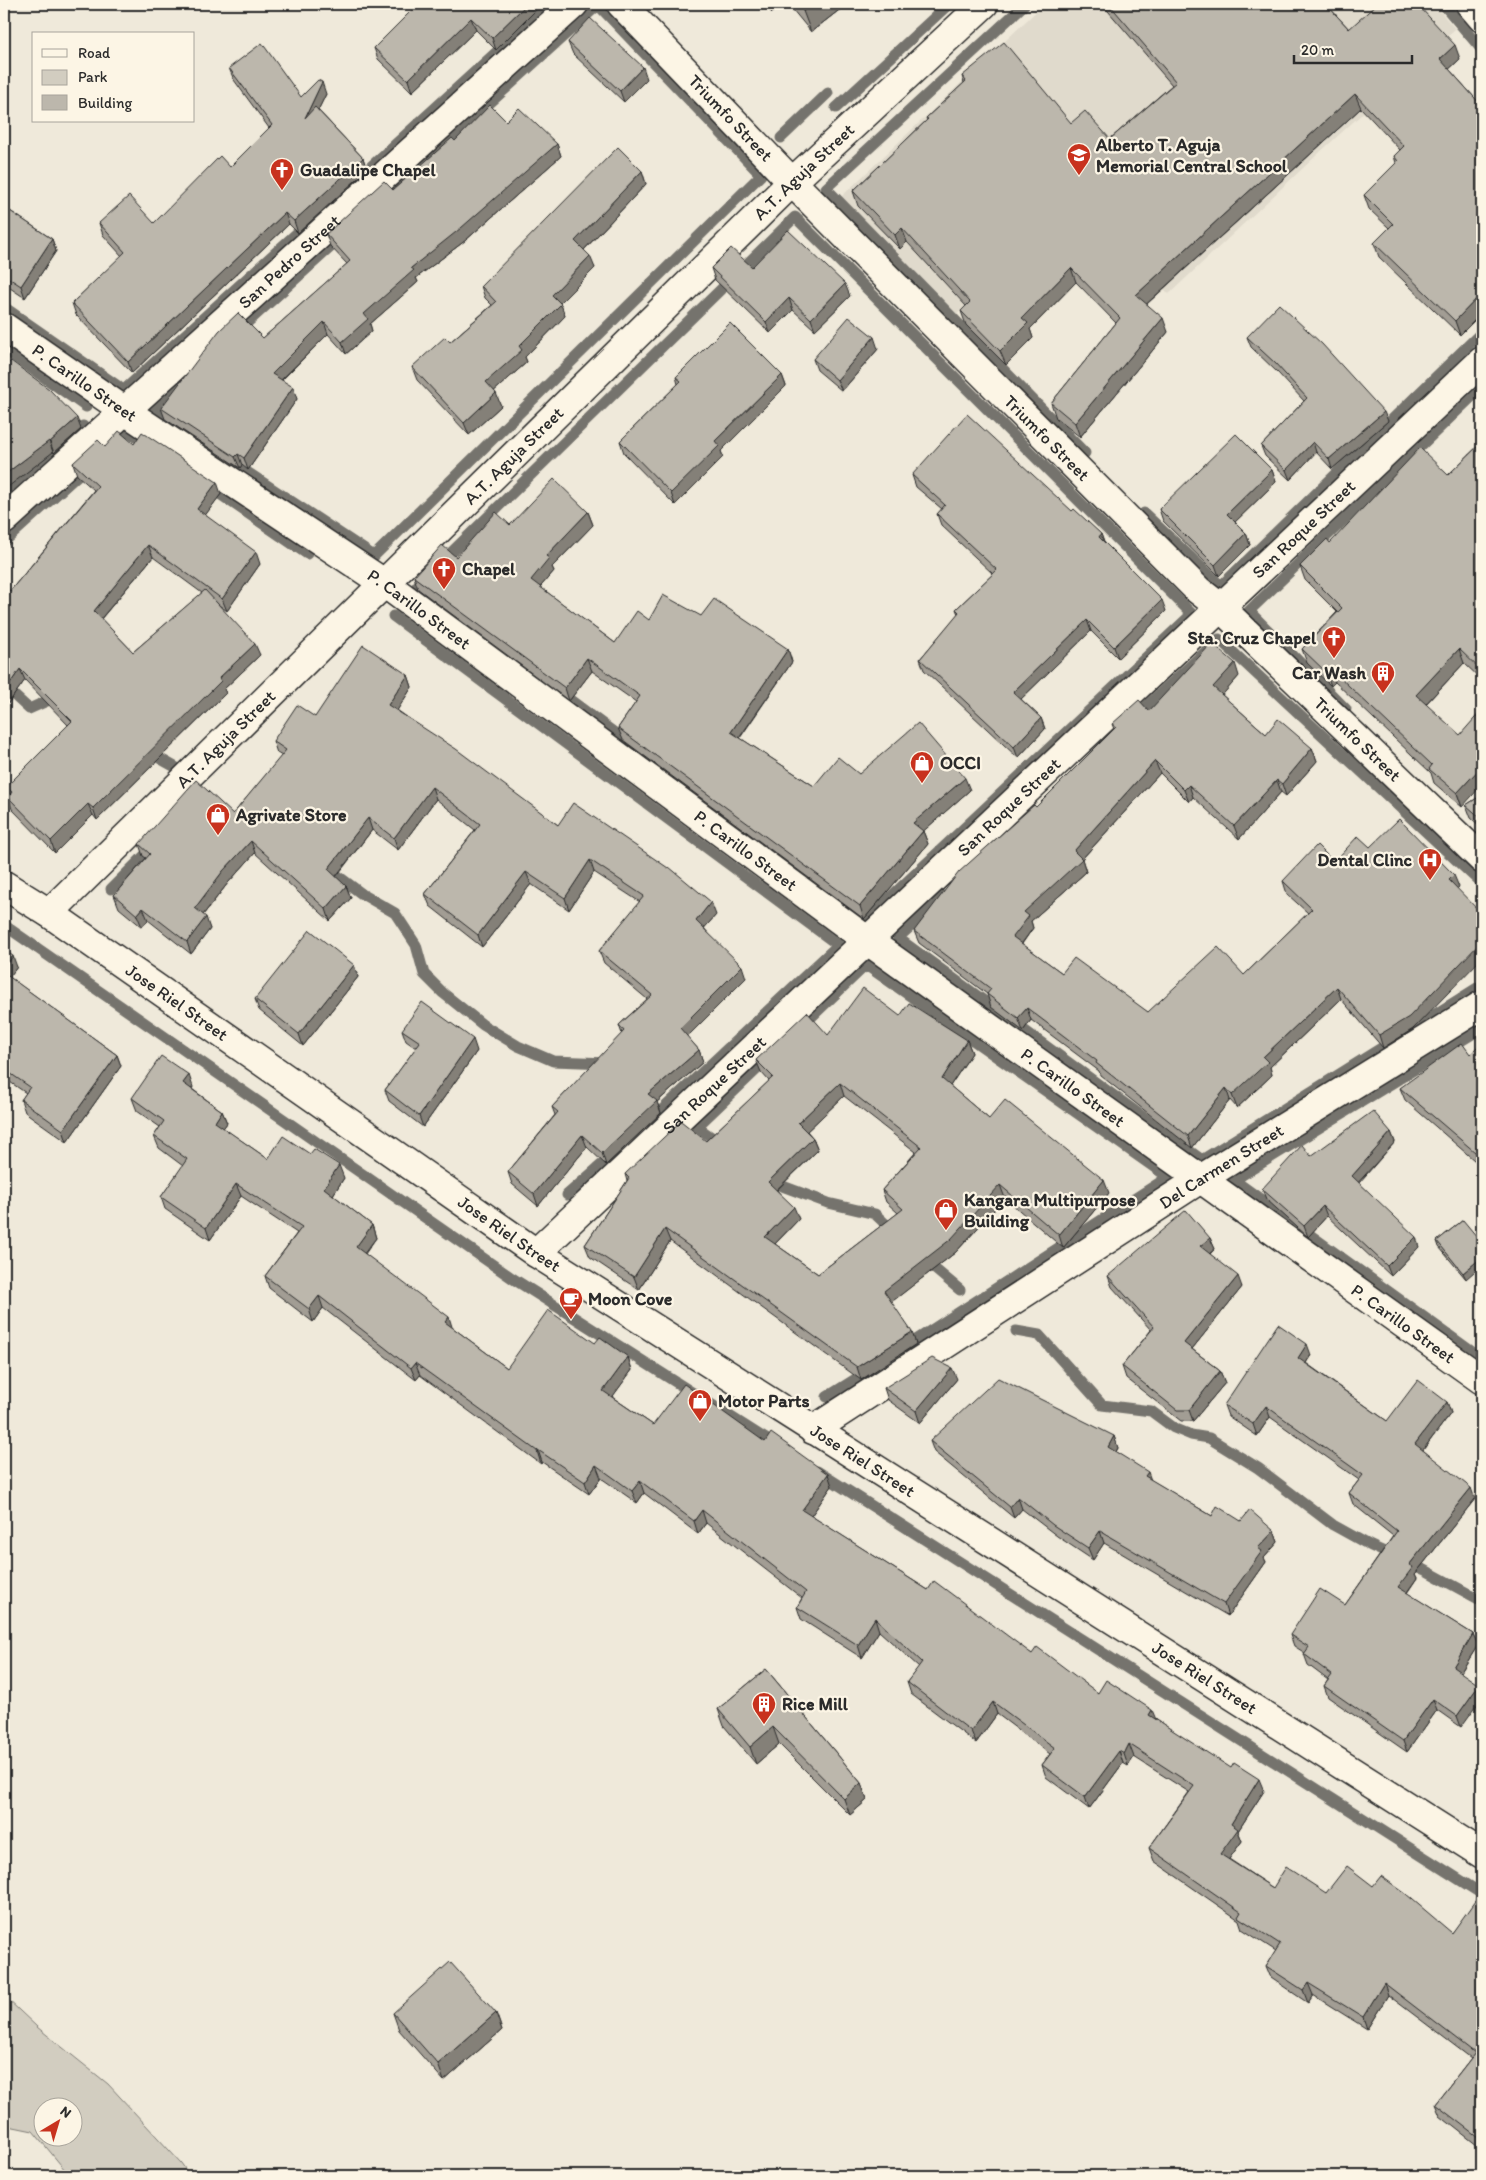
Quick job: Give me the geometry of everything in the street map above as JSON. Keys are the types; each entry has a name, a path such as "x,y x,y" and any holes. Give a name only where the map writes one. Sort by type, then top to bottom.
{"main road":[{"name":"San Pedro Street","path":"4,520 574,4"},
{"name":"Triumfo Street","path":"621,4 792,182 1198,590 1221,608 1482,859"},
{"name":"A.T. Aguja Street","path":"49,913 792,182 984,4"},
{"path":"1470,4 1482,18"},
{"name":"P. Carillo Street","path":"4,327 125,411 384,583 868,941 1482,1380"},
{"name":"San Roque Street","path":"536,1253 1482,361"},
{"name":"Jose Riel Street","path":"4,884 49,913 536,1253 1482,1854"},
{"name":"Del Carmen Street","path":"813,1430 1202,1178 1482,1004"}],"shaded area":[{"name":"Alberto T. Aguja Memorial Central School","path":"1044,4 1434,4 1455,29 1169,294 1115,240 1053,224 956,315 841,197"}],"green space":[{"path":"4,1996 37,2027 108,2084 181,2163 190,2176 70,2176 47,2148 82,2148 82,2098 32,2098 32,2131 4,2125"}],"building":[{"path":"418,4 527,4 492,38 471,18 408,80 374,48"},
{"path":"798,4 812,4 803,11"},
{"name":"Alberto T. Aguja Memorial Central School","path":"1109,4 1326,4 1349,29 1377,4 1417,4 1455,45 1440,59 1482,106 1482,293 1455,321 1374,243 1393,224 1364,195 1398,161 1394,156 1404,146 1355,94 1136,295 1163,318 1075,423 1051,403 1120,318 1071,268 1022,318 1028,323 1000,351 961,311 970,302 902,228 895,235 853,191 966,81 962,76 1004,42 1071,123 1085,111 1110,139 1176,82"},
{"path":"590,18 643,67 620,91 568,42"},
{"path":"262,43 301,97 318,80 322,82 305,118 315,107 363,158 294,221 285,213 128,362 72,303 125,252 99,223 129,196 154,223 220,156 230,167 272,125 229,68"},
{"path":"490,105 506,121 519,108 557,144 461,228 411,268 414,270 364,314 368,319 342,342 324,322 272,374 293,387 244,458 238,454 235,457 161,408 219,331 238,313 263,338 350,261 326,234 384,181 393,190 452,138 455,141"},
{"path":"618,147 642,171 575,241 590,256 552,295 561,304 519,346 522,350 486,382 496,393 464,423 412,367 445,337 450,342 496,302 481,286"},
{"path":"4,207 52,239 21,286 4,275"},
{"path":"788,230 845,284 811,319 789,298 766,322 711,268 731,248 752,267"},
{"path":"1279,304 1322,344 1384,412 1329,459 1313,442 1286,470 1261,446 1307,398 1275,363 1247,337"},
{"path":"849,317 874,337 837,380 813,359"},
{"path":"730,323 782,375 715,441 719,446 671,493 620,441 681,381 676,377"},
{"path":"11,361 49,389 77,418 50,442 4,475 4,368"},
{"path":"967,414 1072,511 1074,509 1101,534 1099,537 1162,600 1114,647 1087,620 1013,692 1041,718 1014,747 920,659 959,612 956,609 997,570 937,514 945,505 912,475"},
{"path":"119,431 134,444 142,432 217,482 197,509 256,552 222,599 148,545 94,611 133,652 205,590 255,644 219,678 221,681 93,808 88,804 51,841 8,797 12,792 6,787 72,721 20,669 4,692 4,584 10,591 98,486 73,463 98,440 105,447"},
{"path":"1236,434 1272,470 1227,514 1246,533 1215,565 1159,509"},
{"path":"1482,442 1482,671 1459,649 1416,695 1460,735 1482,710 1482,766 1457,793 1429,769 1432,765 1330,668 1326,672 1302,649 1342,608 1300,566 1327,539 1330,543 1420,448 1448,475"},
{"path":"554,479 588,512 546,556 549,558 531,580 615,643 637,611 649,620 663,595 701,616 714,599 788,649 731,732 814,786 838,757 859,774 918,723 965,778 913,823 923,831 860,906 618,728 640,696 587,658 565,688 414,577 442,545 456,557 496,512 510,525"},
{"path":"1212,643 1235,663 1213,687 1266,734 1278,719 1312,748 1282,784 1277,780 1234,826 1189,785 1184,790 1155,761 1074,851 1082,859 1024,912 1029,916 1013,937 1062,973 1074,958 1148,1012 1218,947 1244,975 1312,909 1283,881 1317,845 1334,862 1358,836 1370,847 1399,819 1454,875 1449,880 1482,914 1482,941 1409,1017 1379,1035 1337,987 1263,1057 1268,1062 1232,1095 1226,1088 1188,1136 1096,1063 1097,1061 1027,1008 1018,1018 987,994 991,989 914,931 959,872 1034,805 1036,807 1116,727 1112,724 1139,700 1149,711"},
{"path":"363,645 408,675 388,705 456,749 558,825 573,803 669,867 711,902 696,921 742,966 680,1028 699,1050 648,1094 657,1101 602,1153 582,1135 534,1194 508,1172 558,1112 552,1107 624,1031 619,1025 652,995 599,951 644,896 590,860 565,898 526,872 478,935 425,894 480,824 432,787 394,838 368,818 328,869 346,886 326,909 251,841 223,871 195,908 206,917 187,942 143,908 137,915 114,895 150,854 139,844 196,780 233,814 286,750 273,741 297,705 315,717"},
{"path":"1482,795 1482,819 1466,805"},
{"path":"310,930 354,965 299,1034 255,999"},
{"path":"4,950 13,956 4,968"},
{"path":"4,973 117,1055 63,1130 21,1100 30,1087 4,1069"},
{"path":"863,988 900,1016 909,1003 967,1040 942,1079 989,1119 1005,1100 1104,1180 1059,1235 1000,1185 951,1239 884,1291 912,1332 857,1367 665,1229 634,1277 585,1245 629,1178 625,1174 681,1121 706,1141 773,1077 756,1060 807,1012 828,1035","holes":["840,1083 921,1147 882,1190 903,1209 818,1274 765,1237 794,1207 768,1182 813,1138 798,1123"]},
{"path":"422,1002 473,1039 419,1116 385,1090 420,1042 402,1030"},
{"path":"1482,1042 1482,1158 1400,1088 1462,1043 1470,1054"},
{"path":"161,1056 189,1075 183,1083 222,1111 215,1122 268,1159 283,1136 310,1154 314,1149 339,1165 324,1188 372,1225 356,1247 449,1317 445,1322 507,1368 548,1310 595,1343 600,1337 628,1357 603,1391 653,1425 684,1384 765,1442 771,1433 828,1474 802,1510 928,1590 934,1581 1032,1654 1037,1647 1098,1693 1106,1680 1152,1710 1149,1715 1231,1768 1234,1763 1259,1779 1231,1824 1238,1829 1220,1854 1273,1888 1286,1867 1326,1893 1347,1866 1373,1886 1381,1876 1406,1894 1452,1933 1480,1894 1482,1896 1482,2140 1435,2104 1475,2053 1384,1983 1363,2017 1308,1983 1303,1990 1266,1966 1280,1944 1238,1917 1241,1912 1149,1848 1194,1786 1129,1744 1124,1754 1119,1751 1085,1797 1042,1765 1055,1748 993,1702 971,1731 907,1682 922,1662 875,1618 858,1645 797,1607 806,1592 702,1510 694,1521 640,1481 632,1491 596,1465 585,1482 537,1451 415,1363 411,1368 319,1296 309,1309 265,1276 302,1227 236,1184 206,1228 161,1197 187,1159 154,1136 164,1121 132,1098"},
{"path":"1373,1111 1391,1132 1352,1176 1416,1237 1387,1266 1323,1206 1304,1226 1262,1189 1302,1145 1311,1156"},
{"path":"1186,1210 1210,1238 1200,1246 1238,1276 1184,1343 1220,1371 1189,1410 1177,1410 1122,1366 1154,1327 1108,1276"},
{"path":"1463,1220 1482,1243 1482,1257 1463,1273 1437,1241"},
{"path":"1278,1324 1307,1344 1298,1358 1387,1421 1418,1380 1447,1402 1415,1444 1471,1488 1409,1565 1413,1567 1398,1587 1473,1634 1453,1667 1479,1685 1457,1716 1433,1699 1403,1741 1324,1686 1332,1675 1304,1654 1309,1647 1290,1635 1320,1589 1345,1605 1397,1531 1349,1493 1363,1475 1266,1406 1253,1424 1224,1405"},
{"path":"932,1358 952,1368 916,1411 884,1388"},
{"path":"998,1378 1114,1436 1108,1447 1148,1472 1145,1476 1212,1516 1217,1506 1241,1521 1250,1510 1274,1531 1258,1548 1262,1551 1224,1604 1100,1531 1088,1548 1053,1525 1018,1497 1010,1507 930,1441"},
{"path":"766,1669 861,1783 844,1799 773,1727 750,1747 718,1709"},
{"path":"450,1962 496,2013 438,2064 393,2013"}],"waterway":[{"path":"356,180 549,4"},
{"path":"836,108 949,4"},
{"path":"1025,4 826,188 1085,453"},
{"path":"1443,4 1482,50"},
{"path":"598,5 761,175 374,556 152,409 598,5"},
{"path":"781,138 828,93"},
{"path":"795,217 1192,614 866,920 417,586 795,217"},
{"path":"125,389 309,222"},
{"path":"4,307 118,386"},
{"path":"1144,513 1221,586 1482,332"},
{"path":"4,349 86,407"},
{"path":"1346,709 1249,611 1482,387"},
{"path":"4,497 83,426"},
{"path":"112,443 127,431 149,446"},
{"path":"4,542 88,466"},
{"path":"208,486 307,554"},
{"path":"393,616 838,945 649,1122"},
{"path":"1136,716 1219,639 1482,884"},
{"path":"4,686 29,709 47,701 55,692"},
{"path":"149,748 159,758 184,772"},
{"path":"111,889 154,846"},
{"path":"326,867 362,894 395,913 416,945 424,974 443,993 483,1025 518,1046 553,1061 608,1063"},
{"path":"944,896 898,938 1202,1160 1482,985"},
{"path":"4,925 512,1278 693,1393"},
{"path":"801,1027 866,965 1168,1177 902,1349"},
{"path":"1482,1028 1234,1180 1482,1359"},
{"path":"682,1141 770,1057"},
{"path":"697,1127 723,1145"},
{"path":"567,1195 615,1153"},
{"path":"769,1181 828,1203 875,1214 895,1233"},
{"path":"923,1259 960,1290"},
{"path":"1016,1331 1039,1335 1102,1405 1151,1411 1174,1428 1191,1435 1209,1438 1258,1468 1333,1525 1371,1546 1425,1570 1482,1601"},
{"path":"827,1397 870,1370"},
{"path":"709,1403 780,1448"},
{"path":"817,1471 1482,1894"}],"place":[{"name":"Alberto T. Aguja Memorial Central School","path":"1079,176"},
{"name":"Guadalipe Chapel","path":"282,191"},
{"name":"Chapel","path":"444,590"},
{"name":"Sta. Cruz Chapel","path":"1334,659"},
{"name":"Car Wash","path":"1383,694"},
{"name":"OCCI","path":"922,784"},
{"name":"Agrivate Store","path":"218,836"},
{"name":"Dental Clinc","path":"1430,881"},
{"name":"Kangara Multipurpose Building","path":"946,1231"},
{"name":"Moon Cove","path":"571,1320"},
{"name":"Motor Parts","path":"700,1422"},
{"name":"Rice Mill","path":"764,1725"}]}
